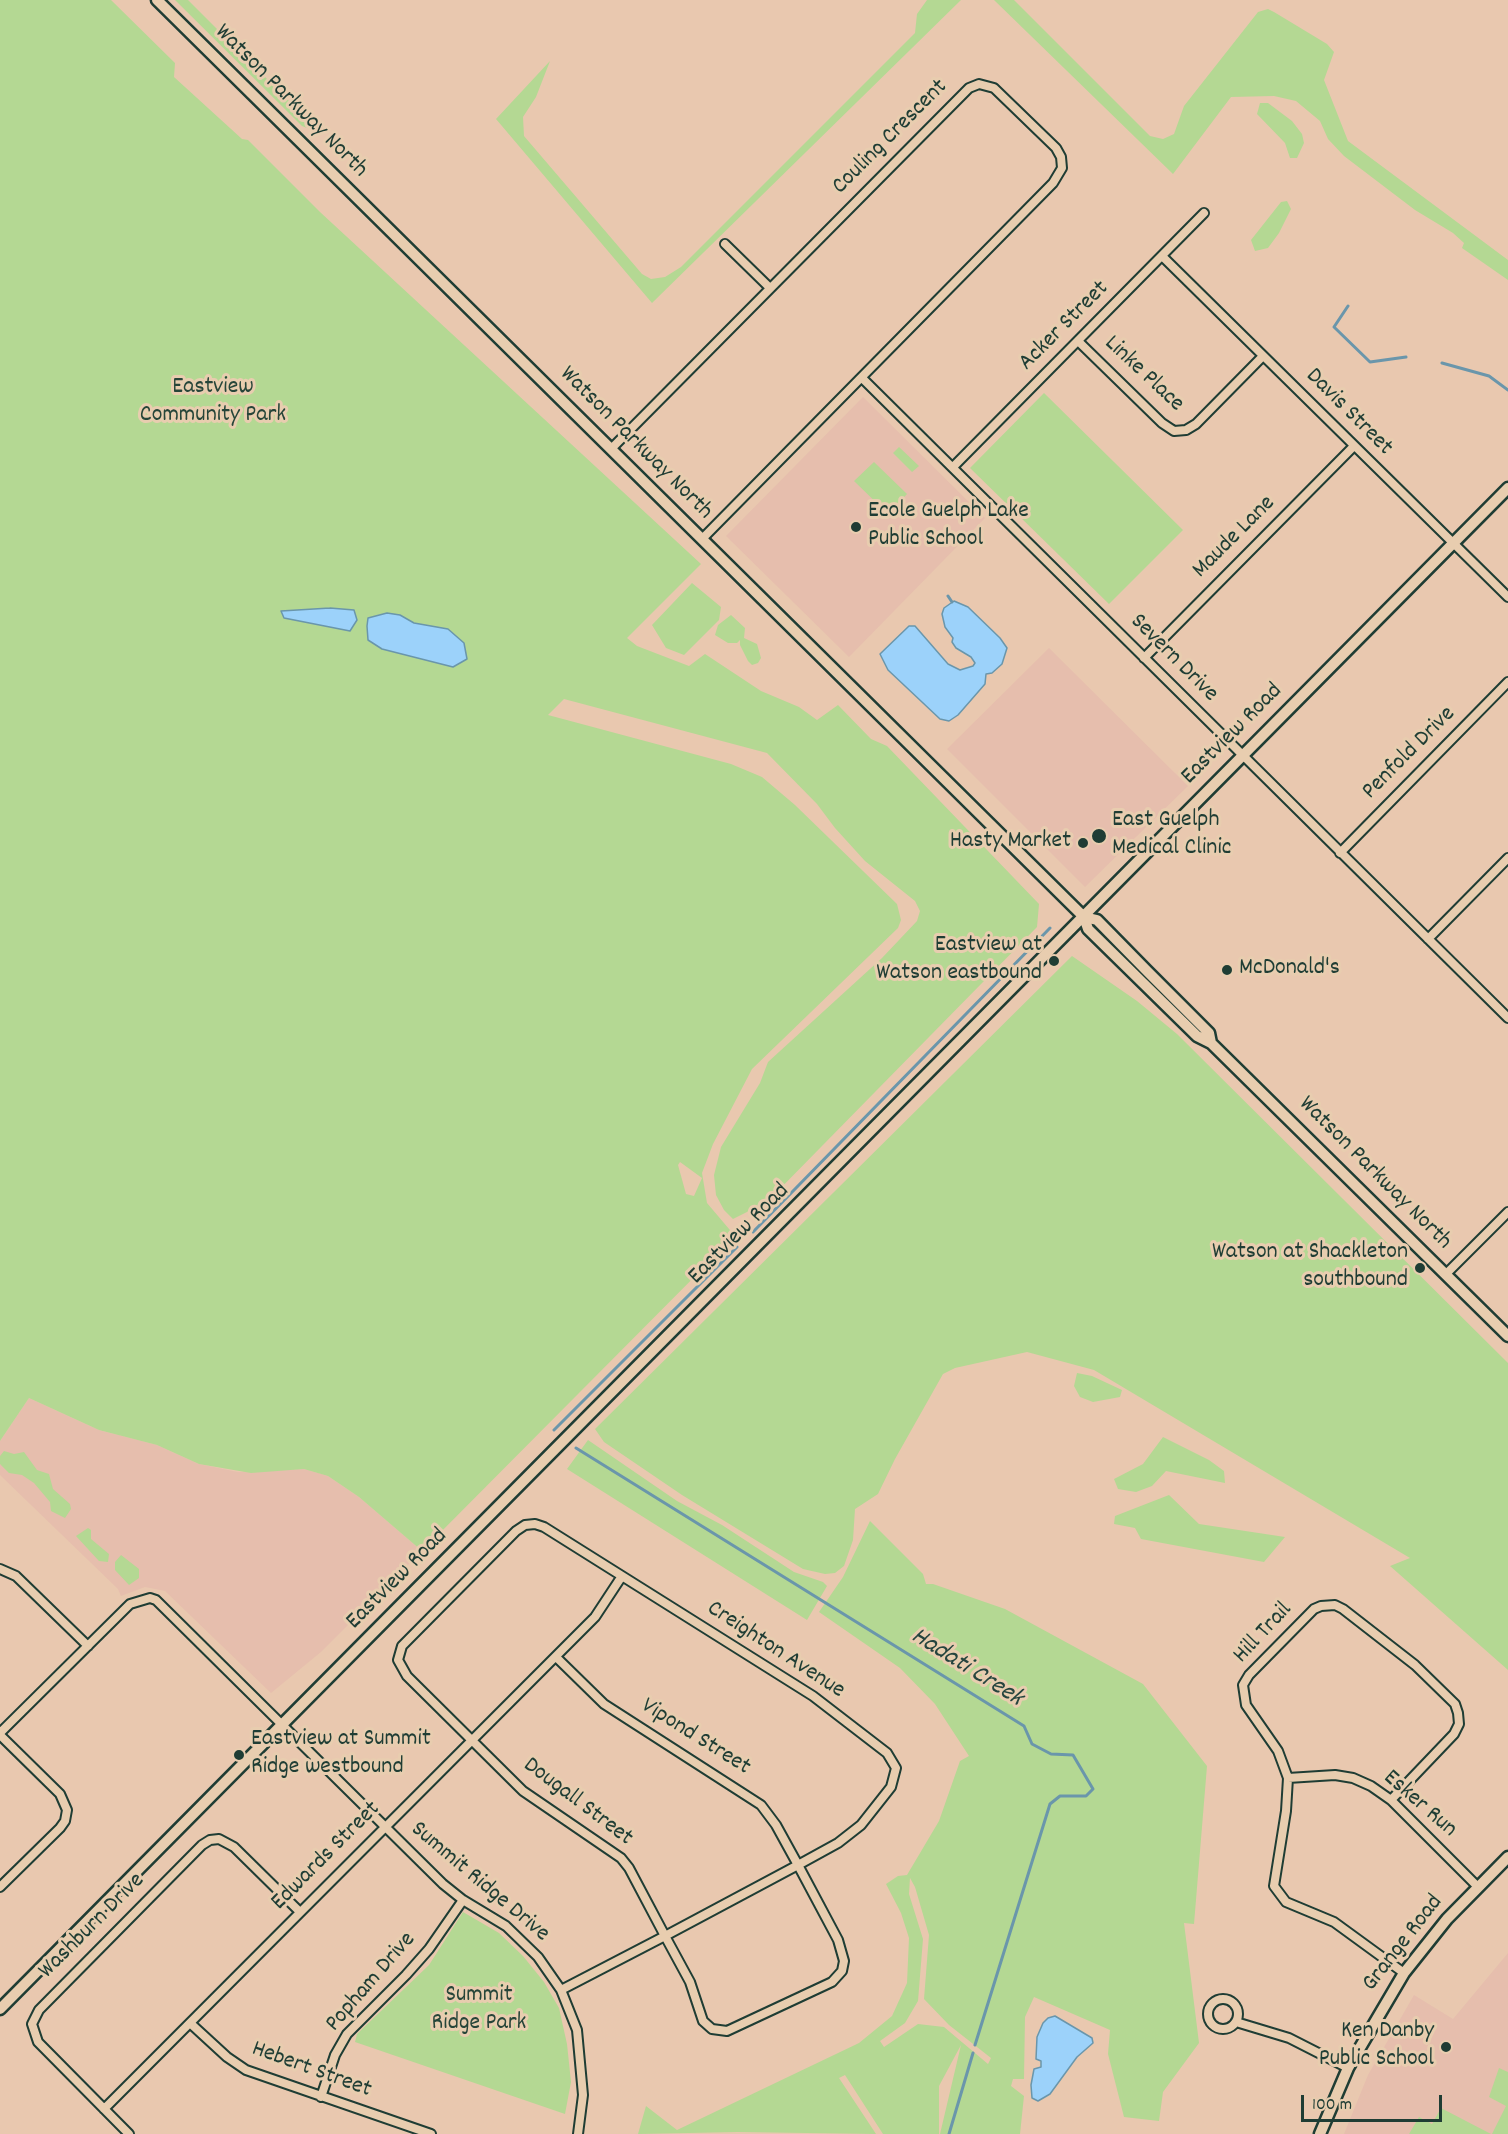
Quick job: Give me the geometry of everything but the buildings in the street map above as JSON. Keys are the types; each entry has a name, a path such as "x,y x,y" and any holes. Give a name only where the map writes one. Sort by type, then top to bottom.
{"street":[{"name":"Watson Parkway North","path":"157,0 1084,916 1088,929 1197,1036 1211,1043 1508,1336"},
{"name":"Couling Crescent","path":"611,449 963,92 979,84 991,86 999,92 1059,152 1062,163 1060,174 702,539"},
{"name":"Acker Street","path":"953,467 1204,213"},
{"path":"725,244 770,288"},
{"name":"Davis Street","path":"1162,256 1508,597"},
{"name":"Linke Place","path":"1078,341 1162,423 1174,431 1186,430 1196,424 1263,356"},
{"name":"Severn Drive","path":"862,378 1508,1018"},
{"name":"Maude Lane","path":"1144,658 1353,446"},
{"name":"Eastview Road","path":"0,2008 1508,488"},
{"name":"Penfold Drive","path":"1340,853 1508,682"},
{"path":"1428,939 1508,858"},
{"path":"1446,1274 1508,1212"},
{"name":"Creighton Avenue","path":"473,1740 407,1676 398,1660 402,1646 516,1531 525,1525 544,1527 813,1696 893,1758 896,1768 891,1787 861,1826 838,1844 561,1990"},
{"path":"0,1569 16,1576 88,1646"},
{"name":"Edwards Street","path":"104,2109 595,1617 622,1576"},
{"name":"Summit Ridge Drive","path":"0,1734 130,1604 150,1599 156,1600 384,1827 463,1900 506,1926 524,1942 561,1990 577,2030 583,2095 578,2134"},
{"name":"Hill Trail","path":"1391,1800 1454,1734 1459,1724 1458,1713 1455,1704 1415,1665 1335,1605 1327,1605 1314,1610 1249,1675 1243,1685 1246,1705 1278,1751 1288,1778 1286,1811 1274,1878 1279,1895 1286,1902 1334,1922 1404,1973"},
{"name":"Vipond Street","path":"556,1656 604,1704 761,1805 776,1825 842,1951 842,1971 832,1982 727,2031 719,2031 702,2021 695,1993 665,1936"},
{"path":"0,1734 60,1794 67,1810 65,1821 60,1828 0,1887"},
{"name":"Dougall Street","path":"473,1740 535,1801 621,1858 665,1936"},
{"name":"Esker Run","path":"1288,1778 1325,1775 1353,1778 1391,1800 1478,1887"},
{"name":"Washburn Drive","path":"129,2134 38,2042 33,2032 34,2017 194,1853 210,1840 227,1841 300,1912"},
{"name":"Grange Road","path":"1320,2134 1348,2068 1404,1973 1447,1919 1508,1857"},
{"name":"Popham Drive","path":"321,2097 336,2055 347,2034 429,1949 463,1900"},
{"path":"1236,2022 1288,2038 1348,2068"},
{"name":"Hebert Street","path":"190,2023 227,2057 246,2070 431,2134"}],"shaded area":[{"name":"Ecole Guelph Lake Public School","path":"863,397 985,518 849,657 726,536"},
{"path":"1049,648 1188,786 1085,887 947,749"},
{"path":"29,1398 99,1430 157,1445 199,1464 238,1472 304,1469 328,1476 359,1497 422,1551 321,1652 271,1693 165,1591 145,1587 121,1596 118,1589 0,1475 0,1441"},
{"name":"Ken Danby Public School","path":"1508,1953 1508,2134 1344,2134 1368,2075 1414,1995 1453,2019"}],"green space":[{"name":"Eastview Community Park","path":"0,0 111,0 175,63 174,77 242,139 248,140 320,212 701,564 627,638 637,646 689,666 705,654 761,691 799,707 817,720 838,705 871,739 887,746 1039,904 1037,927 767,1202 733,1219 724,1210 716,1195 714,1175 721,1147 760,1083 768,1062 882,958 917,921 920,911 915,901 865,861 817,804 767,753 564,699 548,715 731,764 762,777 795,805 897,904 901,920 898,928 752,1069 713,1144 702,1173 707,1203 735,1236 422,1551 359,1497 328,1476 304,1469 251,1473 199,1464 157,1445 99,1430 29,1398 0,1441","holes":["680,1162 702,1178 694,1196 686,1194 678,1165"]},
{"path":"175,0 188,0 316,128 312,130 302,126"},
{"path":"927,0 961,0 652,303 496,119 550,61 536,97 523,117 524,136 642,274 651,279 665,277 681,267 915,33 917,14"},
{"path":"994,0 1014,0 1150,136 1163,139 1174,134 1184,106 1258,12 1268,9 1274,12 1327,44 1334,52 1324,80 1348,141 1508,260 1508,280 1462,248 1464,243 1453,233 1415,210 1344,156 1328,139 1320,121 1296,101 1274,96 1231,97 1173,174"},
{"path":"1260,103 1268,103 1292,121 1302,134 1304,143 1297,158 1290,158 1285,143 1257,114"},
{"path":"1287,201 1291,209 1279,233 1268,248 1255,251 1251,240 1281,202"},
{"path":"1044,393 1183,530 1109,604 970,468"},
{"path":"899,447 919,466 912,472 893,453"},
{"path":"874,462 907,494 888,514 854,481"},
{"path":"692,583 721,607 719,620 684,655 666,648 652,625"},
{"path":"731,615 745,628 744,638 757,644 761,658 758,663 752,665 748,661 740,640 737,643 728,643 715,635 718,625"},
{"path":"1072,956 1137,1001 1177,1034 1508,1363 1508,1670 1390,1566 1410,1558 1094,1370 1027,1352 955,1368 943,1374 878,1494 855,1509 853,1540 844,1566 835,1573 825,1574 803,1569 682,1495 604,1442 595,1429"},
{"path":"1077,1373 1092,1376 1122,1390 1120,1397 1093,1402 1080,1397 1074,1386"},
{"path":"1163,1437 1209,1460 1224,1471 1225,1483 1166,1471 1152,1486 1136,1492 1118,1489 1114,1479 1143,1464"},
{"path":"588,1440 677,1501 722,1525 794,1572 823,1582 827,1586 807,1620 567,1469"},
{"path":"4,1451 14,1454 24,1452 37,1470 49,1474 53,1489 70,1504 71,1509 65,1518 51,1511 50,1502 34,1483 22,1475 9,1473 0,1464 0,1456"},
{"path":"1169,1495 1199,1524 1285,1537 1264,1562 1141,1539 1135,1528 1114,1524 1115,1516"},
{"path":"870,1521 923,1574 926,1584 933,1584 1005,1609 1143,1684 1207,1766 1194,1924 1184,1923 1199,2043 1163,2092 1159,2121 1124,2117 1108,2054 1110,2030 1034,1997 1025,2017 1024,2079 1013,2079 1011,2086 1024,2096 1020,2134 940,2134 961,2045 939,2086 939,2134 883,2134 845,2075 839,2078 876,2134 738,2132 638,2134 646,2106 677,2130 859,2043 892,2016 907,1983 909,1938 901,1913 886,1884 898,1876 907,1875 939,1821 960,1761 969,1756 935,1704 900,1668 819,1612 843,1577","holes":["910,1878 915,1887 929,1935 924,1999 949,2025 991,2058 988,2064 944,2027 918,2024 884,2047 880,2041 905,2023 918,2001 923,1939 909,1894"]},
{"path":"88,1528 91,1530 91,1539 109,1554 108,1562 99,1561 76,1536"},
{"path":"121,1555 139,1569 139,1578 129,1585 115,1570 115,1562"},
{"name":"Summit Ridge Park","path":"463,1912 499,1933 523,1956 544,1982 559,2008 567,2044 571,2082 565,2114 355,2042 357,2034 429,1965"},
{"path":"1499,2068 1508,2072 1508,2134 1492,2134 1506,2106 1489,2097"},
{"path":"1441,2108 1491,2134 1409,2134 1419,2117 1432,2124"}],"water":[{"path":"954,601 968,607 1000,638 1007,648 1002,664 992,673 986,674 985,684 958,715 949,721 940,719 888,670 880,654 909,626 915,626 948,664 960,670 973,666 975,663 971,657 956,648 952,642 953,638 945,627 942,614 944,608"},
{"path":"330,608 354,610 357,620 350,631 284,618 281,611"},
{"path":"387,613 400,615 414,623 448,629 464,643 467,659 453,667 382,649 368,640 368,618"},
{"path":"1055,2016 1092,2038 1093,2043 1077,2057 1050,2094 1038,2101 1032,2098 1031,2085 1034,2069 1041,2067 1041,2061 1036,2059 1037,2037 1043,2023"}],"waterway":[{"path":"1348,306 1334,327 1370,362 1406,357"},
{"path":"1442,363 1489,376 1508,390"},
{"path":"948,596 952,602"},
{"path":"753,1232 1050,928"},
{"path":"554,1430 737,1247"},
{"name":"Hadati Creek","path":"576,1448 1024,1726 1032,1744 1051,1754 1073,1755 1093,1789 1086,1796 1060,1796 1050,1804 975,2045"},
{"name":"Hadati Creek","path":"949,2134 973,2053"}],"place":[{"name":"Ecole Guelph Lake Public School","path":"856,527"},
{"name":"East Guelph Medical Clinic","path":"1099,836"},
{"name":"Hasty Market","path":"1083,843"},
{"name":"Eastview at Watson eastbound","path":"1054,961"},
{"name":"McDonald's","path":"1227,970"},
{"name":"Watson at Shackleton southbound","path":"1420,1268"},
{"name":"Eastview at Summit Ridge westbound","path":"239,1755"},
{"name":"Ken Danby Public School","path":"1446,2047"}]}
